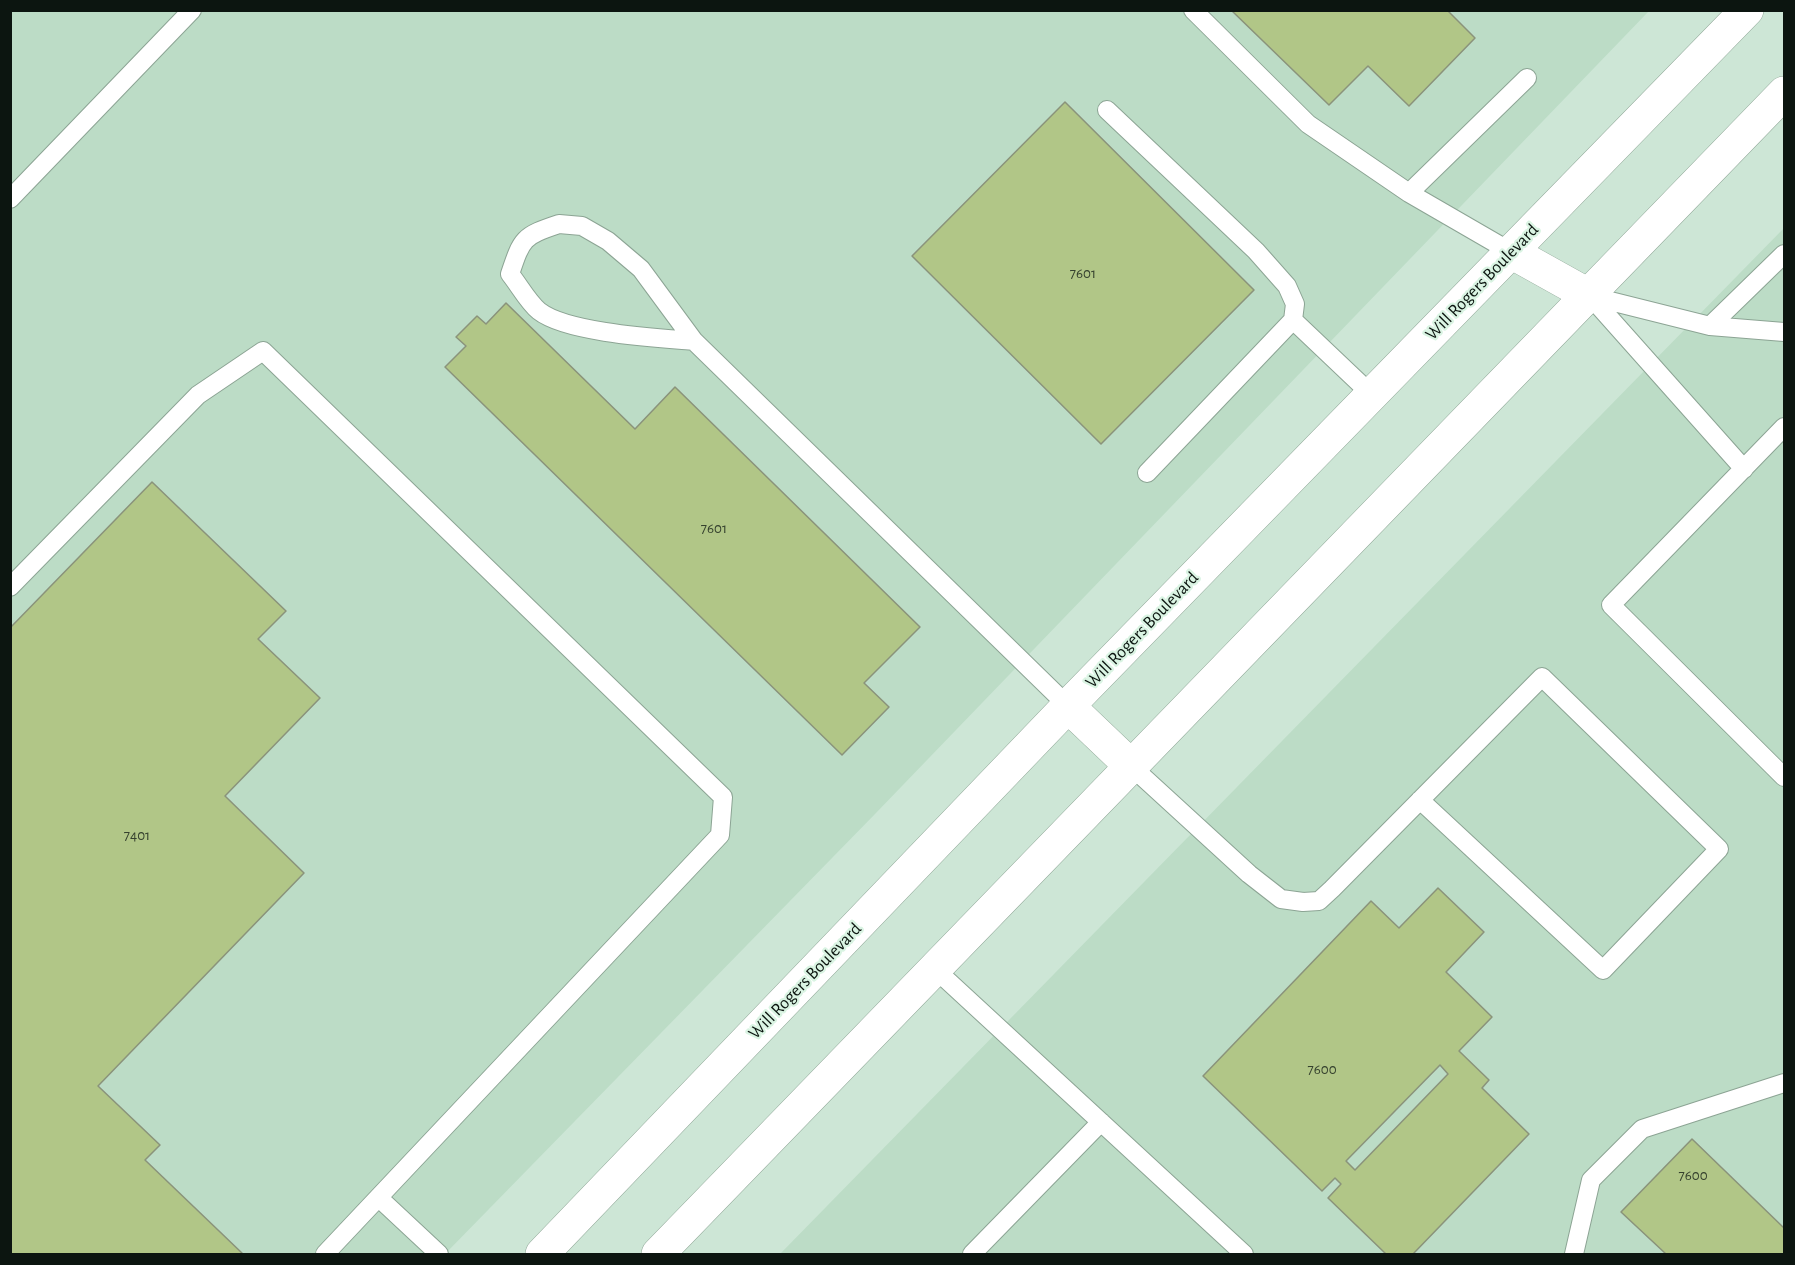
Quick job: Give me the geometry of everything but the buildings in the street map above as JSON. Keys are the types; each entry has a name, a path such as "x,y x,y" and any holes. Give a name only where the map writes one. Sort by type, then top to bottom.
{"main road":[{"name":"Will Rogers Boulevard","path":"542,1254 1068,706 1747,10"},
{"path":"658,1254 1785,93"},
{"path":"1511,252 1590,296"},
{"path":"1068,706 1131,766"}],"lane":[{"path":"10,199 192,10"},
{"path":"1193,10 1308,124 1409,193 1511,252"},
{"path":"1409,193 1527,78"},
{"path":"1107,111 1256,251 1287,286 1295,304 1293,320 1147,473"},
{"path":"694,340 633,336 568,324 540,311 510,274 519,246 535,232 559,224 582,226 608,241 641,269 694,340 1068,706"},
{"path":"1710,326 1785,254"},
{"path":"1590,296 1710,326 1785,332"},
{"path":"1590,296 1744,469"},
{"path":"1293,320 1372,395"},
{"path":"10,587 198,395 263,351 723,797 720,835 325,1254"},
{"path":"1785,428 1611,605 1785,777"},
{"path":"1131,766 1249,874 1281,899 1303,902 1318,901 1542,677 1719,849 1603,970 1420,800"},
{"path":"935,969 1244,1254"},
{"path":"1574,1254 1591,1180 1642,1129 1785,1083"},
{"path":"972,1254 1101,1122"},
{"path":"379,1198 439,1254"}],"shaded area":[{"path":"10,11 1649,11 875,814 445,1254 11,1254"},
{"path":"1784,228 1784,1254 780,1254"}]}
